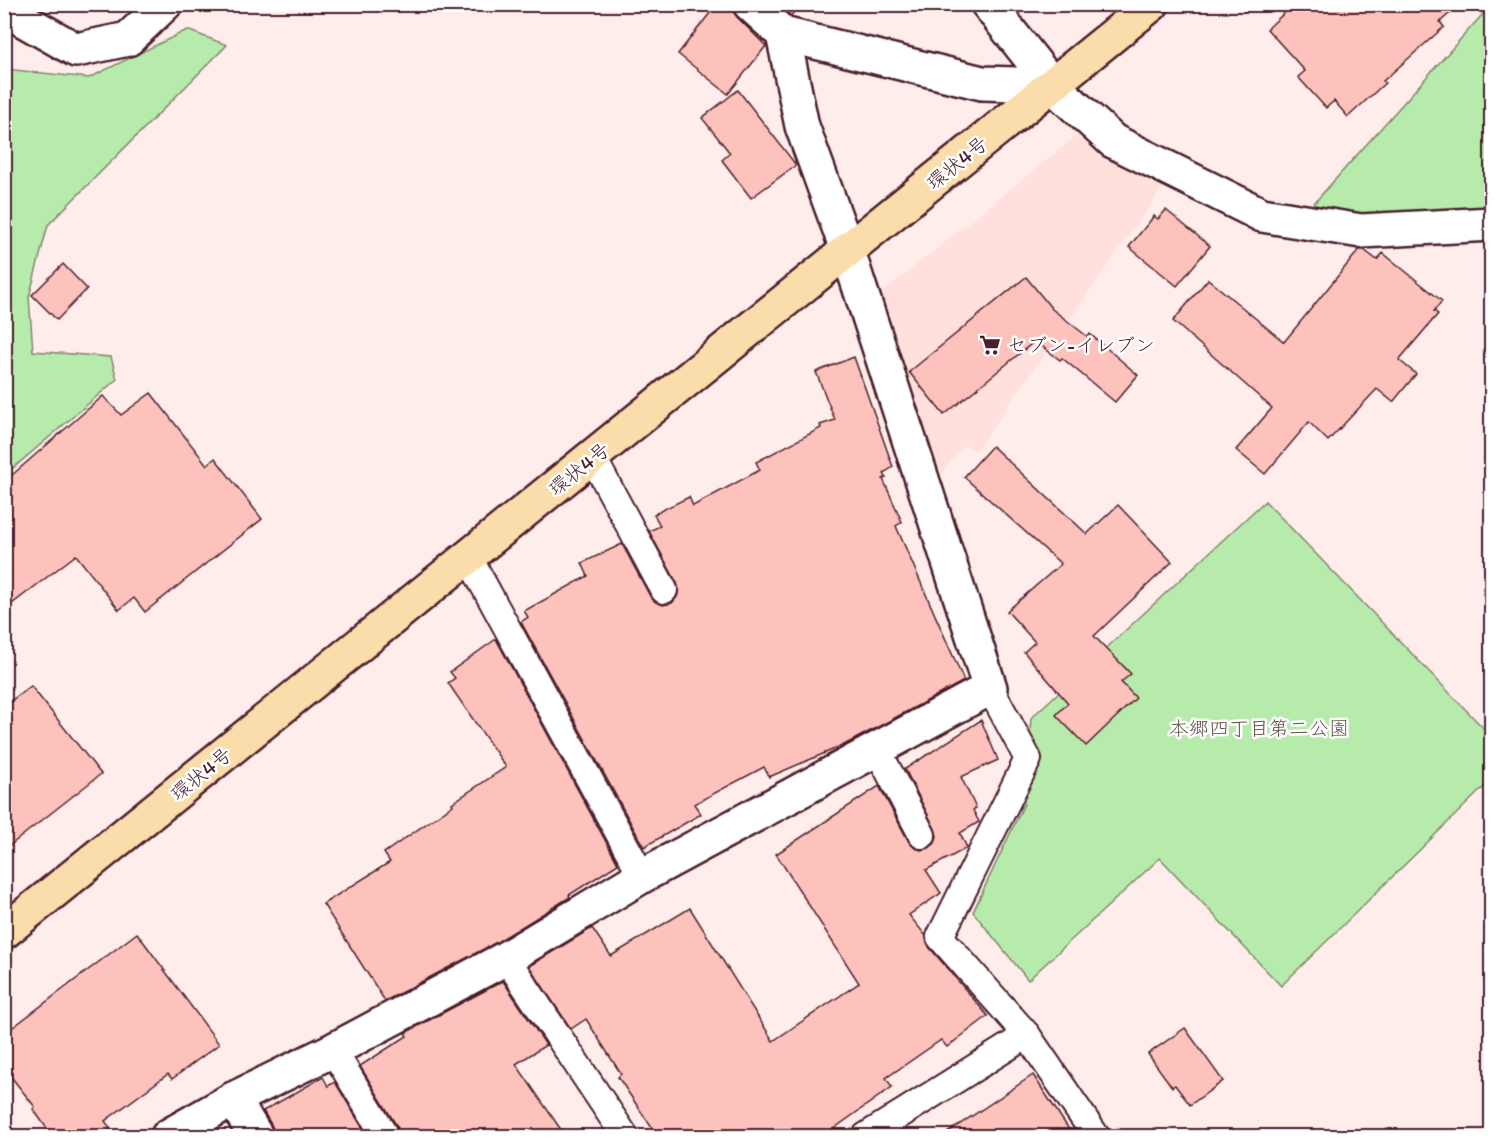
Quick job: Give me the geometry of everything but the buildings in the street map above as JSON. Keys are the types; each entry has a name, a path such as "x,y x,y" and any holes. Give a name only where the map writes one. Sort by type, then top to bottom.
{"main road":[{"name":"環状4号","path":"4,932 1152,4"}],"street":[{"path":"5,7 76,50 128,39 165,4"},
{"path":"750,4 783,34 982,83 1052,85"},
{"path":"988,4 1052,85 1113,141 1262,215 1361,231 1491,224"},
{"path":"168,1137 233,1098 333,1050 506,958 642,876 990,688 848,252 802,126 783,34"},
{"path":"233,1098 256,1137"}],"lane":[{"path":"593,458 664,590"},
{"path":"469,558 642,876"},
{"path":"990,688 1028,759 940,937 1027,1035 1096,1137"},
{"path":"877,749 922,836"},
{"path":"506,958 625,1137"},
{"path":"866,1137 1027,1035"},
{"path":"333,1050 385,1137"}],"shaded area":[{"path":"1081,132 1169,179 976,451 964,445 931,487 878,296"}],"green space":[{"path":"1491,5 1491,206 1484,212 1380,220 1307,211"},
{"path":"187,30 227,45 48,225 29,297 33,351 111,357 117,379 5,475 5,69 89,78"},
{"name":"本郷四丁目第二公園","path":"1265,501 1491,736 1491,780 1281,986 1160,858 1028,980 973,912 1024,804 1031,718"}],"place":[{"name":"セブン-イレブン","path":"990,345"}]}
